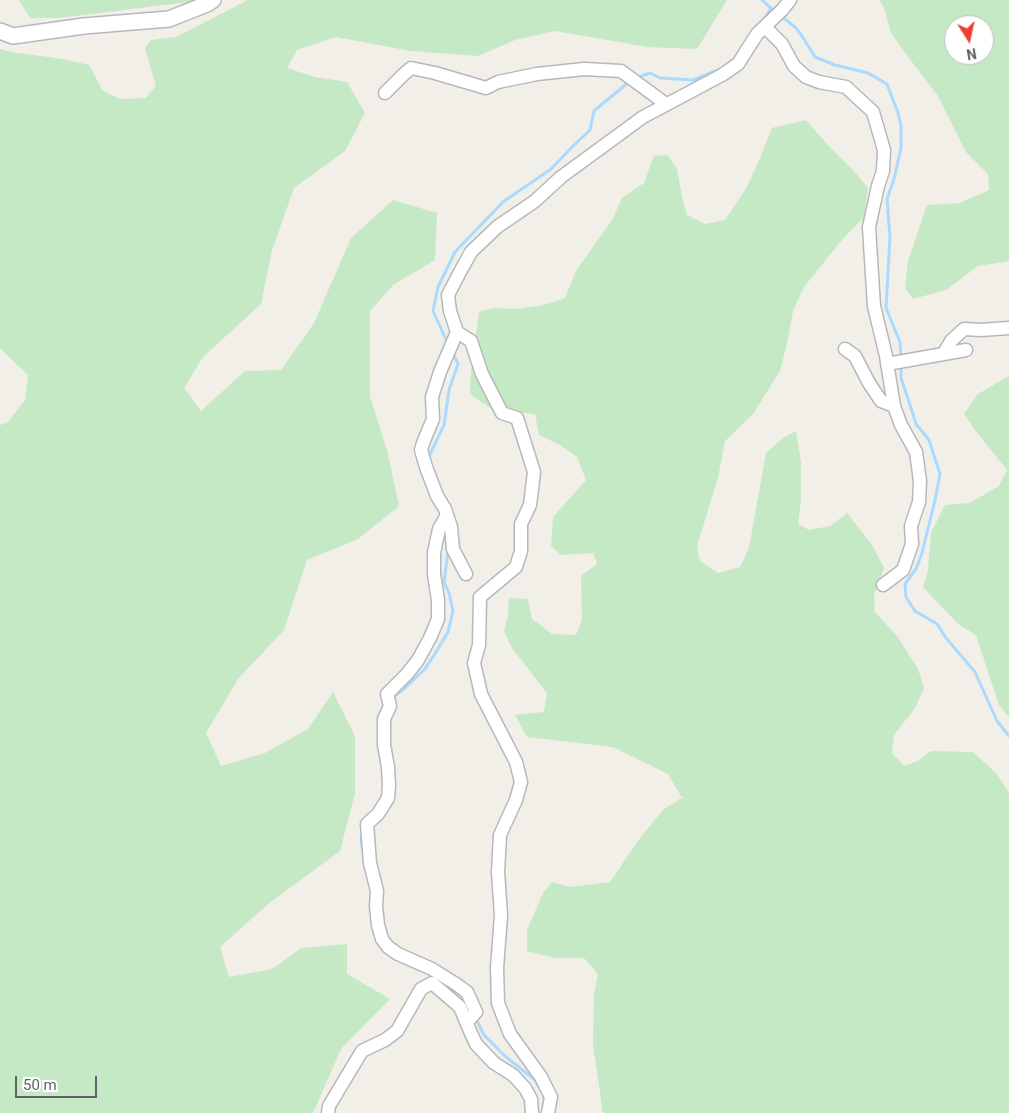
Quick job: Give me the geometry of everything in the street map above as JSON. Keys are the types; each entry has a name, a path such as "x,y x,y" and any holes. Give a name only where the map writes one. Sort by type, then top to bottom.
{"street":[{"path":"0,31 12,36 84,26 169,19 213,0"},
{"path":"466,574 453,549 449,521 445,509 437,496 421,450 433,419 432,397 440,372 457,332 450,311 448,295 460,272 472,252 497,227 535,201 561,178 643,117 722,75 738,64 758,34 790,0"},
{"path":"773,19 782,44 794,66 806,77 819,82 846,87 873,112 884,150 883,171 868,226 874,306 890,363 894,406 901,425 916,452 920,481 919,502 911,526 912,544 903,570 883,585"},
{"path":"385,93 411,68 486,88 498,82 584,68 621,71 666,104"},
{"path":"944,354 951,341 964,330 1009,328"},
{"path":"457,332 471,341 482,374 502,413 517,418 534,472 530,505 522,524 521,551 516,567 480,597 480,645 474,663 481,694 516,762 521,782 516,800 500,835 498,872 501,915 496,968 498,1003 510,1034 541,1078 551,1097 549,1107"},
{"path":"845,349 856,356 869,383 881,401 894,406"},
{"path":"890,363 966,350"},
{"path":"449,521 439,529 434,553 438,619 418,660 389,700 384,719 384,746 389,785 388,798 378,814 367,824 370,863 377,891 376,906 380,932 388,948 432,969 467,992 470,1031 476,1044 494,1063 513,1075 525,1088 531,1099 532,1113"},
{"path":"328,1113 330,1106 362,1051 385,1040 398,1031 421,989 432,982 470,1018"}],"green space":[{"path":"19,0 205,0 58,18 30,18"},
{"path":"248,0 727,0 697,49 647,47 555,31 515,40 478,56 411,51 336,37 297,50 287,68 315,77 347,82 365,113 345,151 294,188 272,250 261,304 203,357 184,388 201,411 245,371 281,370 314,323 351,238 393,200 437,213 435,260 393,285 370,311 370,397 387,450 399,506 358,539 307,560 284,630 238,679 206,733 221,766 265,753 308,729 333,692 355,736 355,793 340,851 268,904 220,947 229,977 272,969 301,948 347,944 347,974 390,999 341,1049 313,1113 0,1113 0,425 7,423 25,400 28,375 0,348 0,49 89,65 103,91 120,99 146,98 156,86 145,48 151,40 176,37"},
{"path":"879,0 1009,0 1009,261 978,266 946,290 913,299 905,288 908,261 927,205 960,203 989,190 988,174 966,152 938,96 891,33 884,8"},
{"path":"806,120 868,188 864,217 841,241 804,287 793,311 780,371 753,414 725,441 718,478 697,546 700,561 718,573 740,567 749,548 766,453 783,438 796,431 801,462 801,499 798,524 809,530 830,526 847,513 872,545 884,568 874,595 875,612 897,636 918,669 924,688 915,708 894,735 892,753 904,766 918,761 931,751 973,752 997,774 1009,793 1009,1113 603,1113 593,1044 594,995 598,974 584,958 555,958 527,951 527,930 543,893 552,882 570,887 610,882 640,838 664,809 682,798 668,774 613,747 527,737 515,715 544,712 547,693 512,648 504,631 508,615 509,598 528,599 532,619 552,634 576,635 582,620 581,576 597,564 593,553 561,555 551,546 553,517 586,480 577,457 560,445 539,435 535,414 493,410 470,394 479,312 493,308 517,309 544,305 565,298 576,271 612,220 622,198 644,183 654,156 667,155 677,168 687,215 705,224 725,220 747,187 772,128"},
{"path":"1009,376 1009,717 999,705 976,635 958,624 923,587 928,570 931,533 945,505 970,503 999,486 1007,470 964,414 978,394"}],"waterway":[{"path":"762,0 776,13"},
{"path":"763,21 771,8"},
{"path":"781,16 795,27 815,57 835,65 868,73 887,84 898,113 901,126 901,148 887,199 890,237 886,308 900,342 901,359"},
{"path":"636,78 650,73 660,78 693,80 718,70"},
{"path":"448,344 433,311 438,287 455,252 503,202 551,169 590,130 594,111 630,81"},
{"path":"428,458 444,425 449,390 458,364 453,354"},
{"path":"901,366 901,378 916,424 929,440 940,474 922,553 916,569 905,584 906,597 915,611 937,624 946,638 975,672 997,721 1009,736"},
{"path":"392,698 425,669 448,632 453,611 449,593 444,582 448,551"},
{"path":"363,832 361,840 363,851"},
{"path":"402,962 419,970"},
{"path":"475,1017 484,1035 506,1057 535,1080 543,1094 545,1103"}]}
